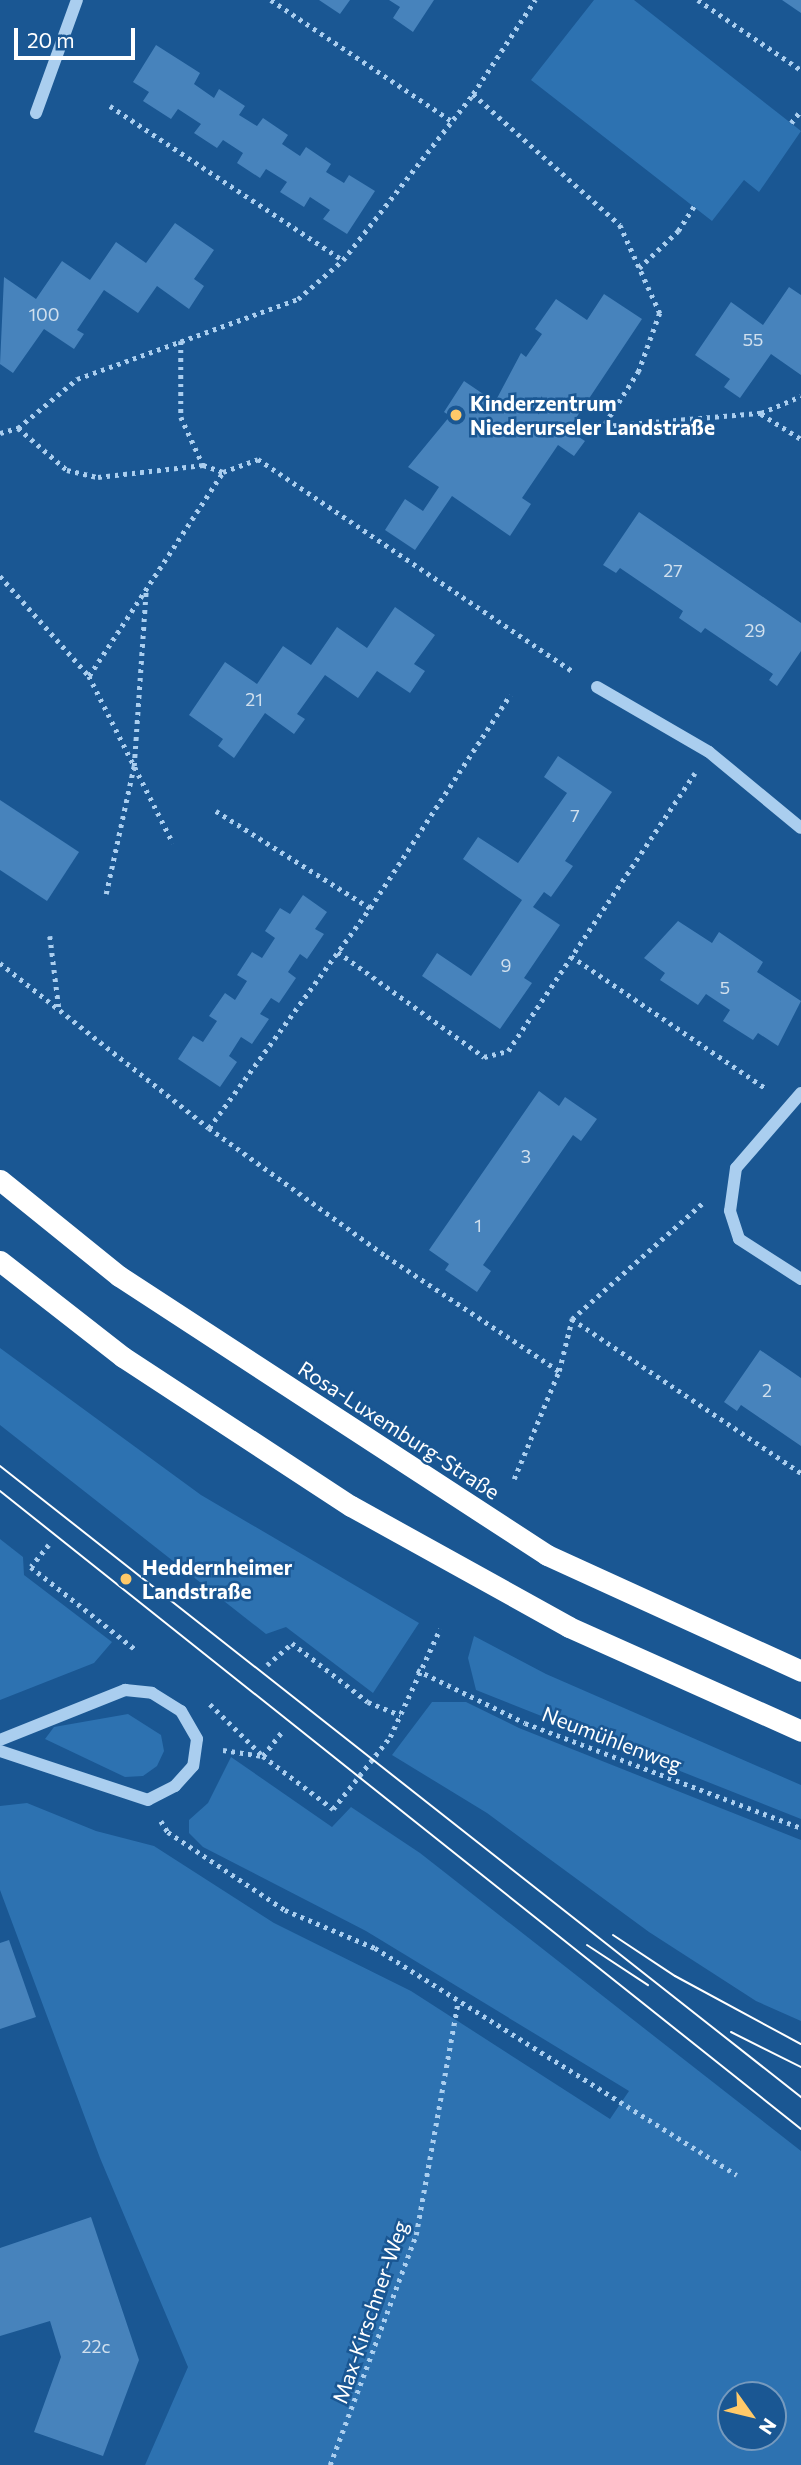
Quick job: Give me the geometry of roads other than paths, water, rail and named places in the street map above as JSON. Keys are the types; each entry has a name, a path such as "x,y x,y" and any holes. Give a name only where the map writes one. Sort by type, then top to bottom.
{"highway":[{"name":"Rosa-Luxemburg-Straße","path":"0,1180 119,1276 547,1555 801,1671"},
{"path":"0,1261 124,1357 351,1506 569,1627 801,1731"}],"street":[{"path":"36,113 77,0"},
{"path":"591,684 709,752 801,828"},
{"path":"801,1093 736,1168 730,1211 739,1239 801,1279"},
{"path":"0,1740 125,1690 152,1693 181,1711 197,1739 193,1766 175,1786 148,1800 0,1751"}],"tram line":[{"path":"0,1466 801,2097"},
{"path":"0,1491 801,2129"},
{"path":"613,1935 675,1976 801,2044"},
{"path":"587,1945 648,1985"},
{"path":"731,2032 801,2067"}],"place":[{"name":"Kinderzentrum Niederurseler Landstraße","path":"456,415"},
{"name":"Heddernheimer Landstraße","path":"126,1579"}]}
